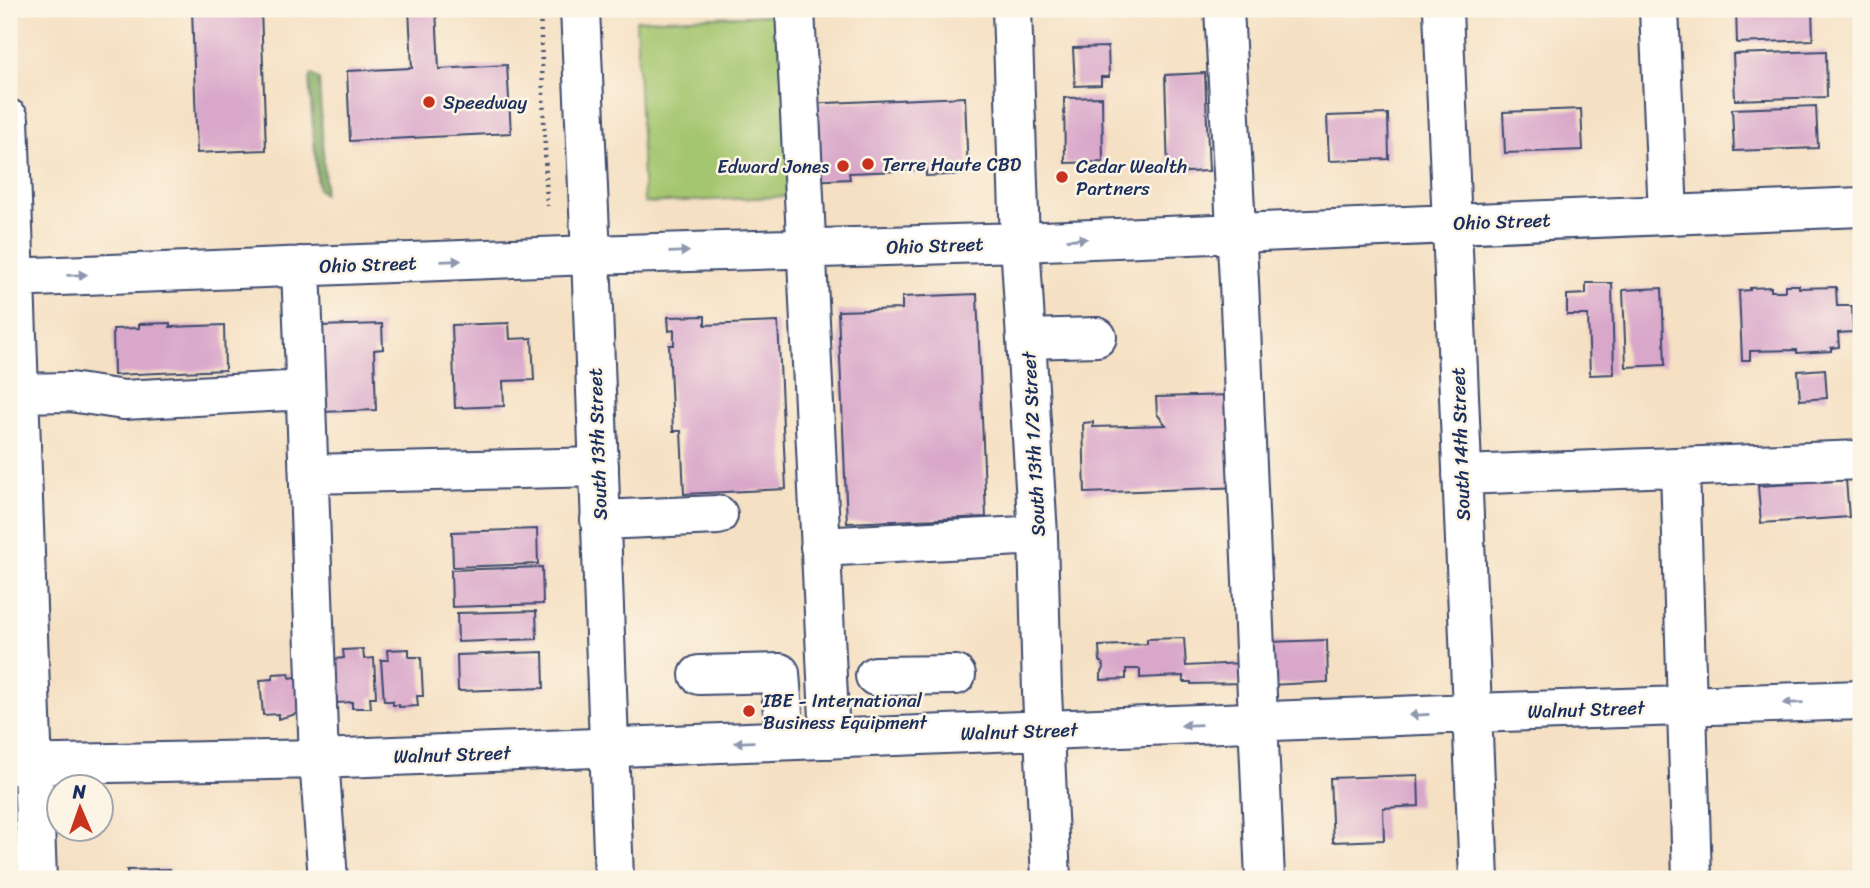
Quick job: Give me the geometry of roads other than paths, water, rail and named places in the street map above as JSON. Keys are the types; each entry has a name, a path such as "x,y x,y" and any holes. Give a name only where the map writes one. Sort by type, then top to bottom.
{"street":[{"name":"South 13th Street","path":"580,9 614,879"},
{"path":"795,9 830,739"},
{"name":"South 13th 1/2 Street","path":"1012,9 1020,242 1038,535 1051,879"},
{"path":"1224,9 1237,232 1265,879"},
{"name":"South 14th Street","path":"1443,9 1479,879"},
{"path":"1659,9 1668,215"},
{"path":"9,120 12,277 18,393 21,765 37,879"},
{"name":"Ohio Street","path":"12,277 1020,242 1861,207"},
{"path":"301,266 319,759 328,879"},
{"path":"1026,339 1097,337"},
{"path":"18,393 70,392 124,400 305,390"},
{"path":"1462,475 1861,460"},
{"path":"309,474 599,467"},
{"path":"1680,467 1692,879"},
{"path":"600,520 718,515"},
{"path":"820,547 1038,535"},
{"path":"699,676 780,673 785,740"},
{"path":"875,676 956,676"},
{"name":"Walnut Street","path":"21,765 319,759 1472,713 1861,701"}],"place":[{"name":"Speedway","path":"429,102"},
{"name":"Terre Haute CBD","path":"868,164"},
{"name":"Edward Jones","path":"843,166"},
{"name":"Cedar Wealth Partners","path":"1062,177"},
{"name":"IBE - International Business Equipment","path":"749,711"}]}
